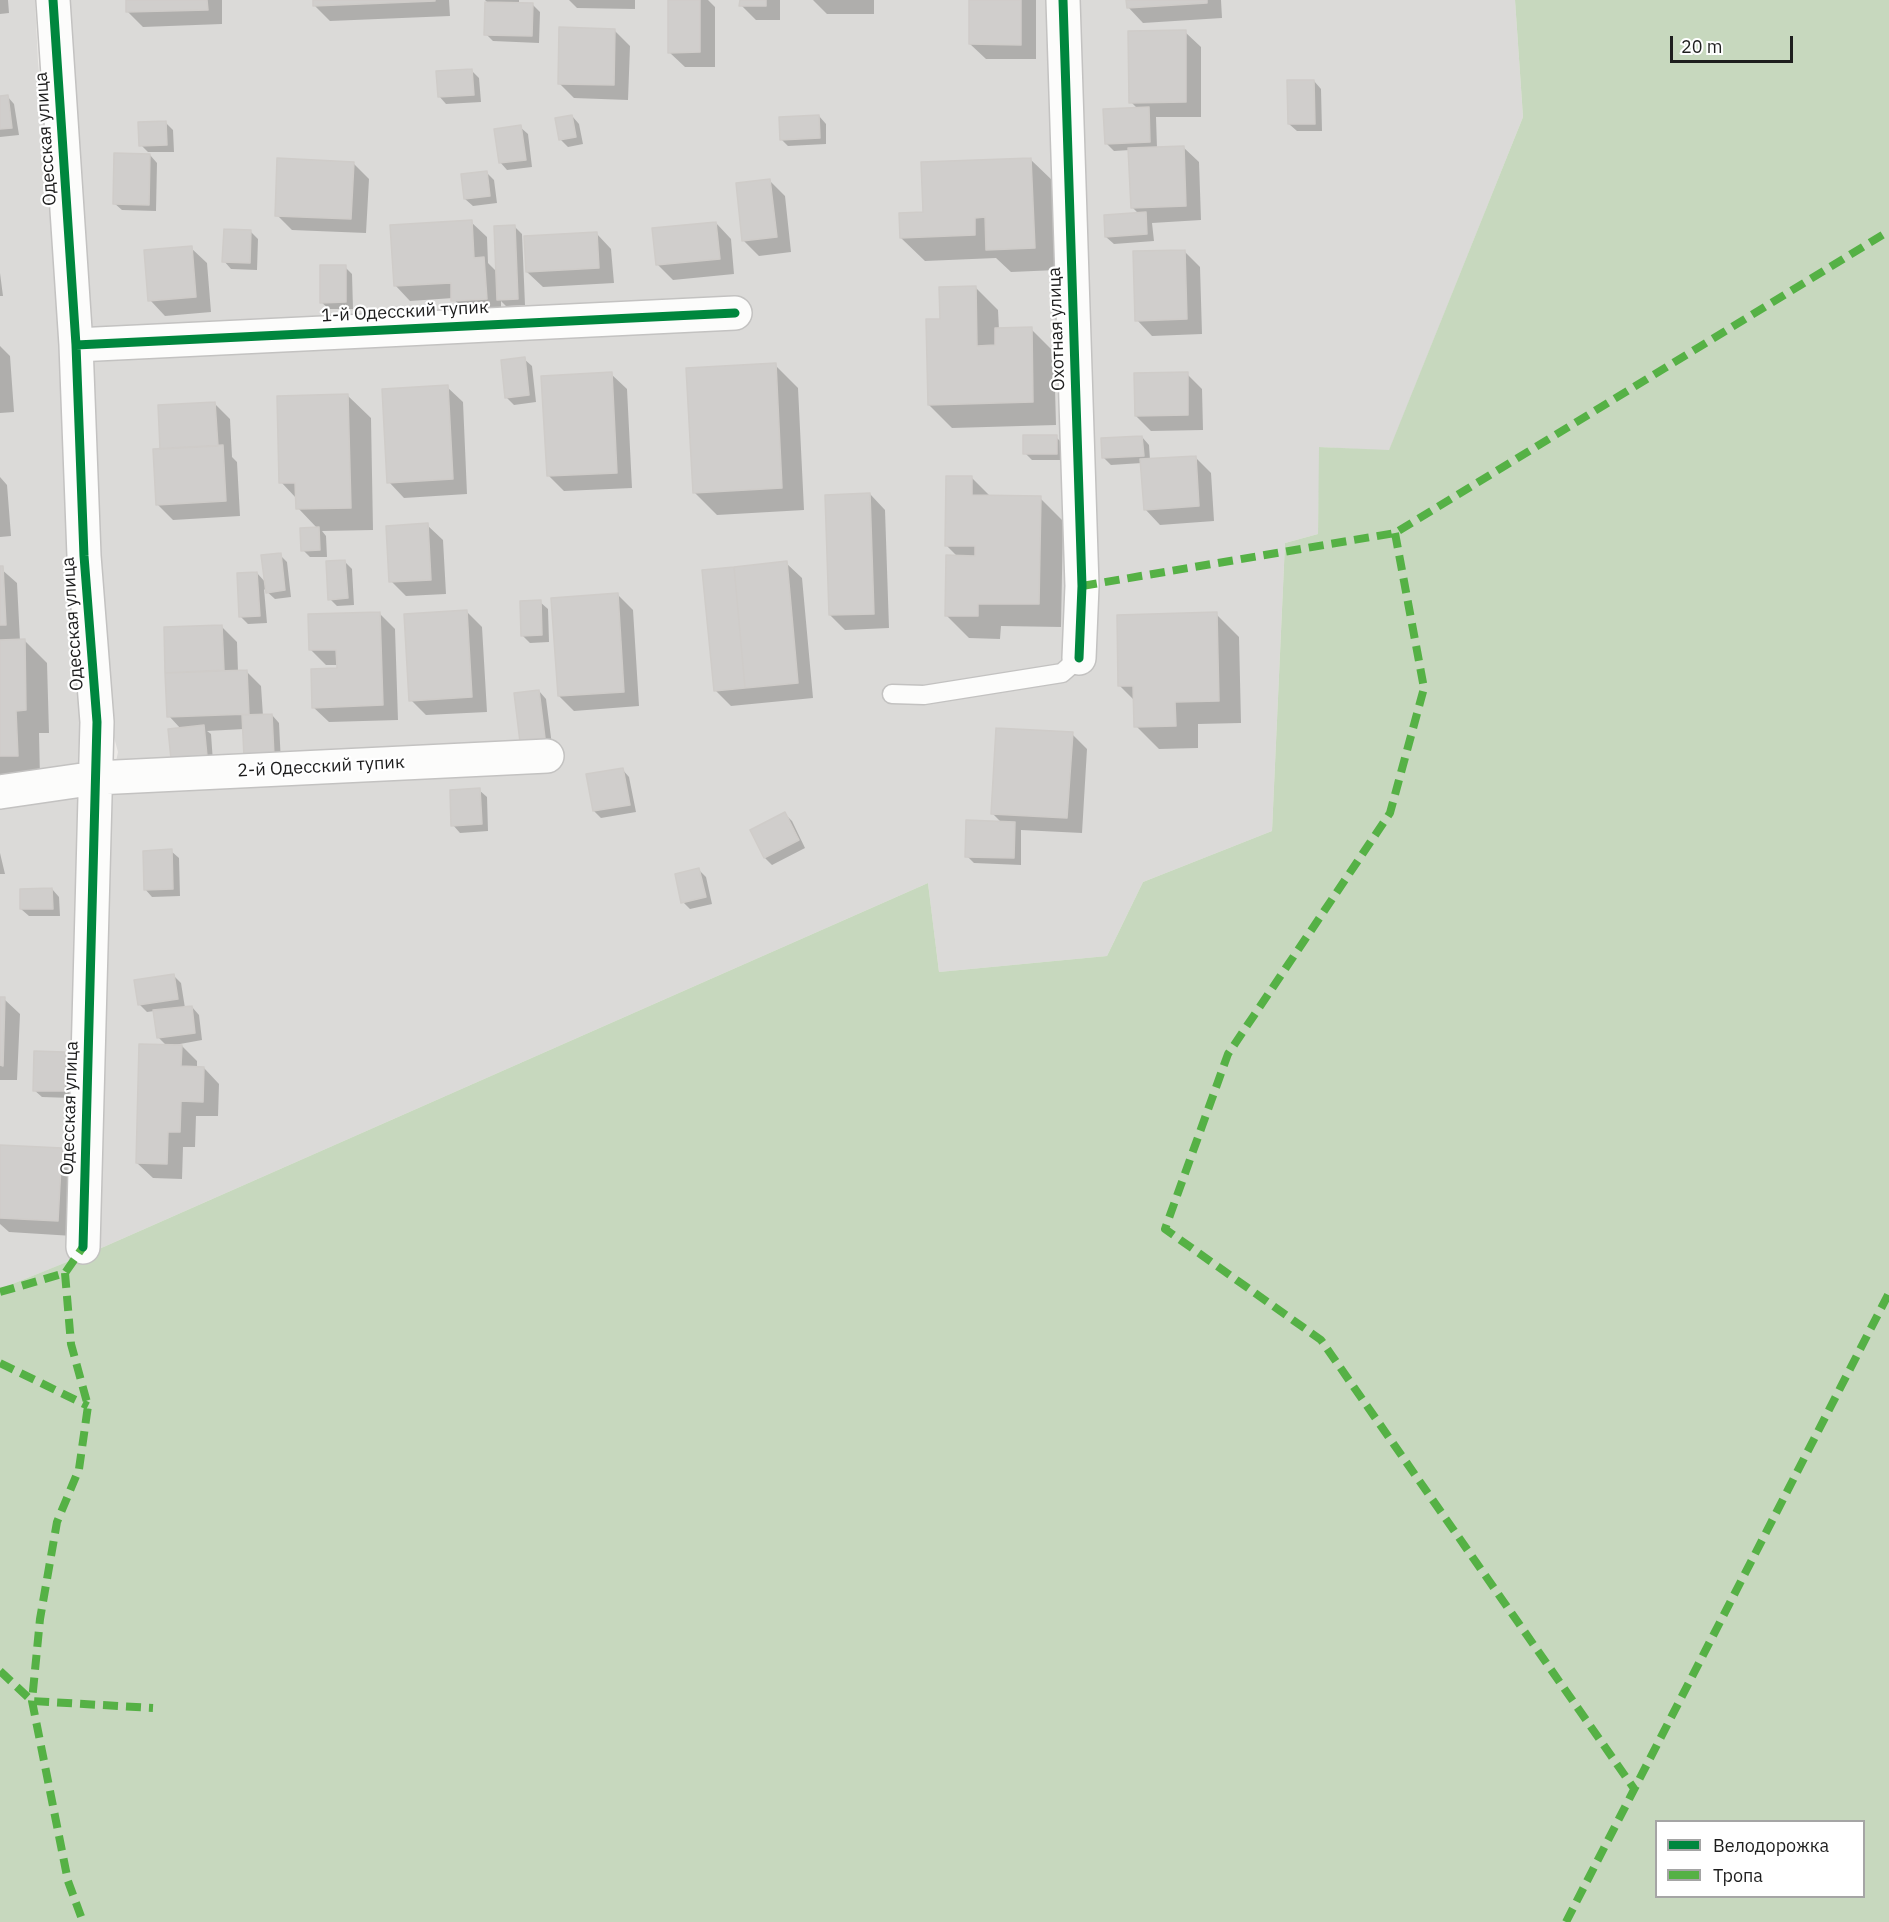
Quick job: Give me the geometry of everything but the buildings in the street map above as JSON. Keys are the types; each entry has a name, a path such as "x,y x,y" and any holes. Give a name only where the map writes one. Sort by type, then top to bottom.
{"street":[{"name":"Одесская улица","path":"53,0 76,345 84,556 97,722 82,1247"},
{"name":"Охотная улица","path":"1063,0 1082,586 1079,658"},
{"name":"1-й Одесский тупик","path":"76,345 735,313"},
{"name":"2-й Одесский тупик","path":"0,792 96,777 547,756"}],"lane":[{"path":"892,694 924,695 1062,673 1079,658"}],"shaded area":[{"path":"0,0 35,0 38,62 66,346 88,808 72,1260 0,1289"},
{"path":"67,0 1515,0 1523,117 1389,451 1320,447 1318,534 1285,543 1272,831 1143,882 1107,956 939,972 928,883 99,1249 108,800 118,752 109,719"}],"green space":[{"path":"1515,0 1889,0 1889,1922 0,1922 0,1289 99,1249 928,883 939,972 1107,956 1143,882 1272,831 1285,543 1318,534 1319,447 1389,450 1523,117"}],"marked path":[{"path":"1082,586 1395,533 1889,231"},
{"path":"1395,533 1424,688 1390,813 1228,1054 1165,1229 1321,1340 1635,1790"},
{"path":"0,1292 65,1273 83,1247"},
{"path":"65,1273 71,1344 88,1406 79,1469 57,1522 40,1619 32,1701 68,1881 83,1922"},
{"path":"1566,1922 1889,1293"},
{"path":"0,1363 88,1406"},
{"path":"0,1671 32,1701 153,1708"}],"cycle path":[{"path":"53,0 76,345 84,556 97,722 83,1247"},
{"path":"1063,0 1082,586 1079,658"},
{"path":"76,345 735,313"}]}
